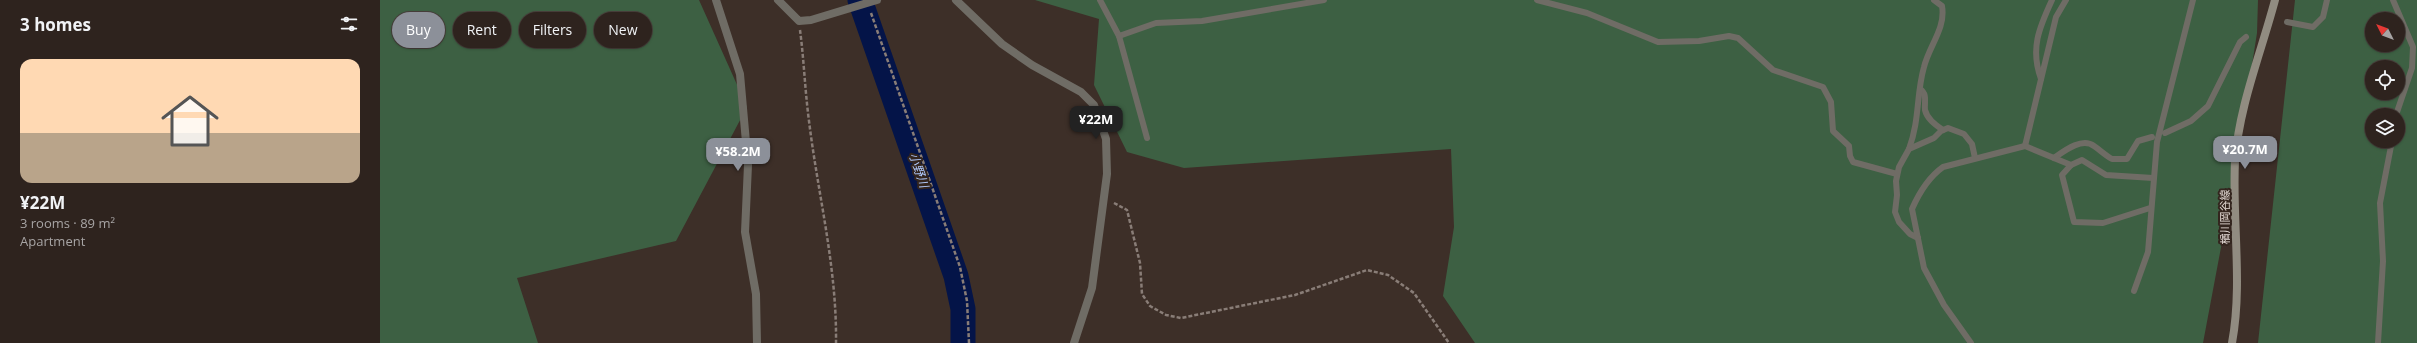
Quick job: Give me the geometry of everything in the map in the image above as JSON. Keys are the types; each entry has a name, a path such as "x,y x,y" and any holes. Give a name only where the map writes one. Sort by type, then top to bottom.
{"main road":[{"name":"楢川岡谷線","path":"2232,343 2235,304 2236,152 2246,97 2275,0"}],"street":[{"path":"716,0 740,74 748,165 745,232 756,294 757,343"},
{"path":"778,0 799,20 811,20 877,0"},
{"path":"956,0 1002,44 1032,65 1081,92 1094,105 1106,139 1107,174 1092,288 1074,343"}],"lane":[{"path":"1100,0 1119,36 1147,138"},
{"path":"1119,36 1156,23 1202,21 1324,0"},
{"path":"1537,0 1587,13 1658,42 1699,42 1729,36 1738,38 1773,70 1823,87 1831,102 1832,131 1849,146 1850,156 1853,162 1897,174"},
{"path":"1918,238 1910,234 1899,222 1895,212 1897,174 1909,149 1916,129 1923,68 1944,17 1942,6 1934,0"},
{"path":"2041,80 2036,64 2036,45 2040,27 2052,0"},
{"path":"2026,146 2056,17 2066,0"},
{"path":"2134,291 2148,252 2150,208 2157,142 2193,0"},
{"path":"2288,22 2313,26 2323,17 2327,0"},
{"path":"2393,0 2413,47 2412,68 2398,108"},
{"path":"2165,133 2191,121 2208,106 2240,42 2246,37"},
{"path":"1920,89 1925,95 1926,111 1929,118 1943,130"},
{"path":"1909,149 1934,138 1943,130 1948,128 1964,134 1972,144 1975,158"},
{"path":"2054,158 2068,148 2085,143 2093,145 2112,159 2127,159 2138,141 2152,137"},
{"path":"1971,343 1944,305 1924,268 1912,209 1932,174 1943,167 1975,158 2026,146 2071,165"},
{"path":"2378,343 2383,260 2380,203 2391,148"},
{"path":"2150,208 2102,223 2074,222 2062,175 2071,165 2082,160 2106,175 2153,178"}],"path":[{"path":"863,4 960,267 967,302 969,343"},
{"path":"799,20 806,72 808,120 831,259 836,343"},
{"path":"1104,197 1127,210 1140,263 1142,294 1150,306 1166,315 1181,318 1295,295 1368,270 1388,275 1414,294 1449,343"}],"green space":[{"path":"380,0 699,0 747,107 676,241 517,278 538,343 380,343"},
{"path":"1035,0 2258,0 2257,33 2235,173 2203,343 1475,343 1443,296 1454,227 1451,149 1184,168 1127,152 1094,85 1099,19"},
{"path":"2295,0 2417,0 2417,343 2258,343"}],"waterway":[{"name":"小野川","path":"860,0 956,276 963,309 963,343"}]}
